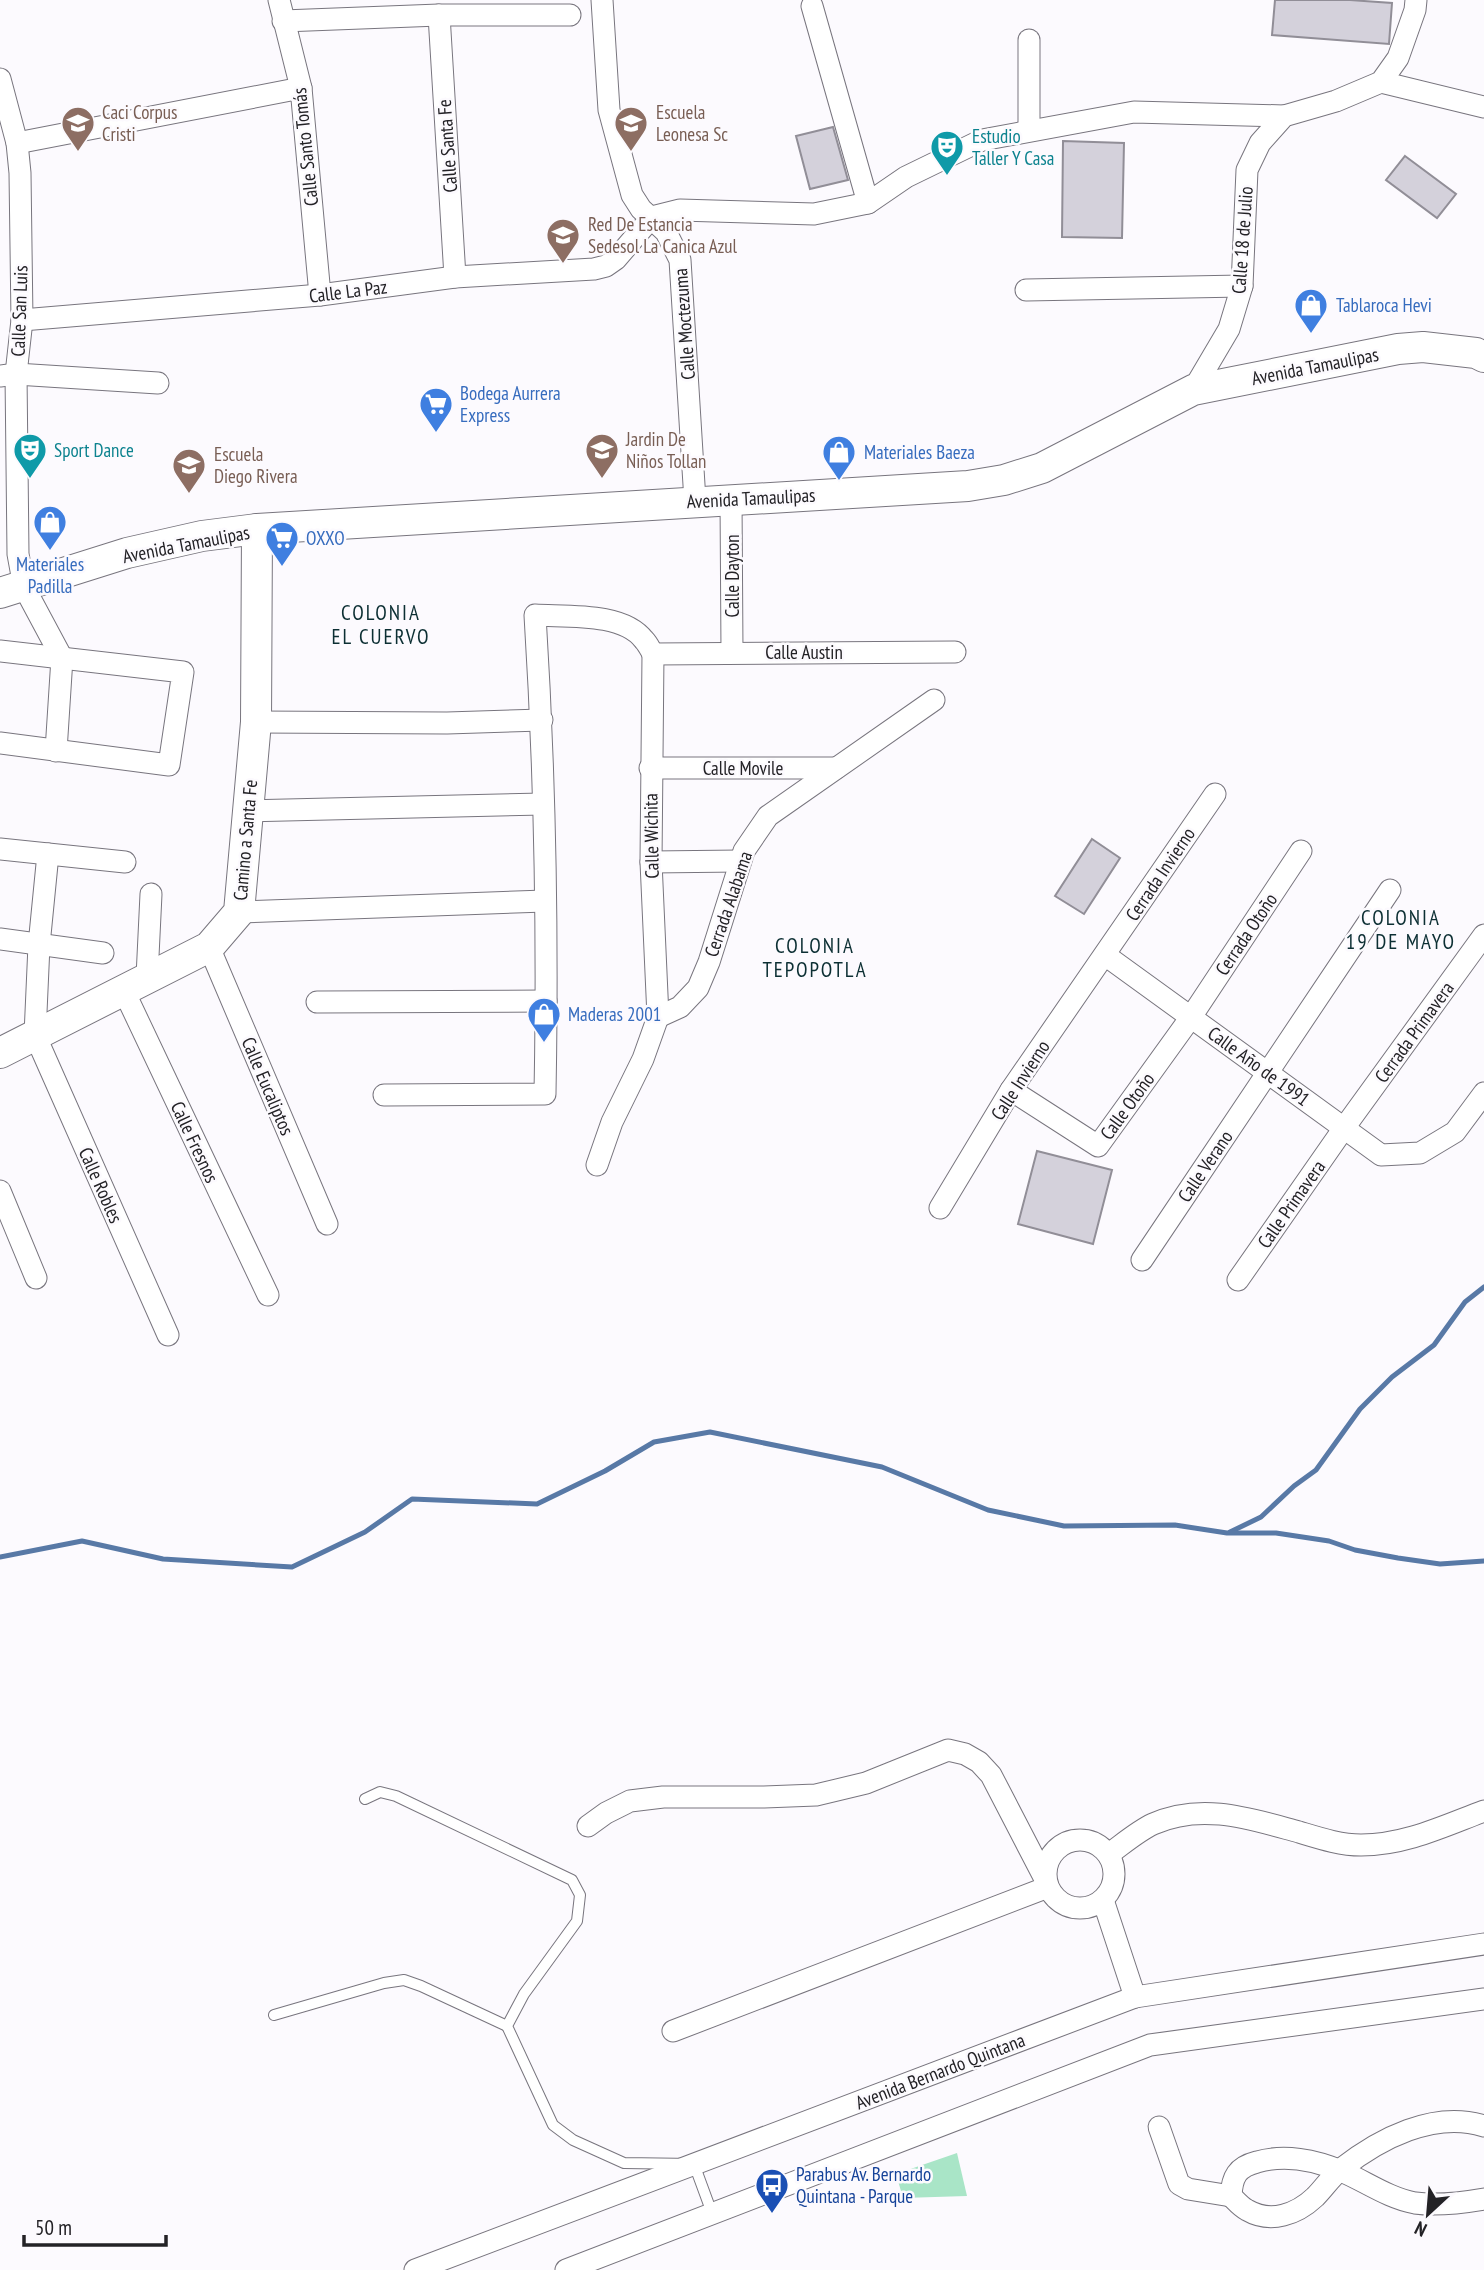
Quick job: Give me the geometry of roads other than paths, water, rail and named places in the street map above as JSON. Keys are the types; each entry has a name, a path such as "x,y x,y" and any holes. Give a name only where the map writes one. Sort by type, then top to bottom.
{"street":[{"name":"Calle Santo Tomás","path":"279,0 301,88 320,295"},
{"path":"652,217 680,210 814,214 868,203 906,177 982,140 1134,112 1284,116 1336,101 1381,82 1398,58 1416,0"},
{"name":"Calle Moctezuma","path":"605,1 609,110 632,195 641,209 666,232 680,260 695,501"},
{"path":"812,6 868,203"},
{"path":"284,22 439,15 570,15"},
{"name":"Calle Santa Fe","path":"439,15 455,277"},
{"path":"1029,40 1029,130"},
{"name":"Calle San Luis","path":"0,79 18,143 20,173 22,320 8,375 18,554 12,590 62,658"},
{"path":"1381,82 1484,107"},
{"path":"18,143 301,88"},
{"name":"Calle 18 de Julio","path":"1193,390 1229,329 1242,286 1247,170 1260,143 1284,116"},
{"path":"0,183 20,173"},
{"name":"Calle La Paz","path":"22,320 320,295 455,277 594,269 606,266 616,259 652,217"},
{"path":"1026,290 1242,286"},
{"name":"Avenida Tamaulipas","path":"12,590 127,554 202,536 257,529 968,486 1004,480 1042,468 1193,390 1398,349 1423,347 1481,351"},
{"path":"8,375 158,383"},
{"name":"Calle Dayton","path":"732,499 732,652"},
{"name":"Camino a Santa Fe","path":"0,1053 209,947 239,912 257,722 257,529"},
{"path":"384,1095 545,1094 547,1001 542,720 535,615 610,620 630,627 644,639 653,654"},
{"path":"0,651 183,672 169,765 0,743"},
{"name":"Calle Austin","path":"653,654 955,652"},
{"name":"Calle Wichita","path":"653,654 651,862 658,1017"},
{"path":"56,751 62,658"},
{"name":"Cerrada Alabama","path":"658,1017 680,1007 698,988 709,962 744,851 768,816 934,700"},
{"path":"257,722 447,723 542,720"},
{"name":"Calle Movile","path":"650,768 836,768"},
{"name":"Cerrada Invierno","path":"1105,955 1214,794"},
{"path":"247,811 543,804"},
{"path":"0,849 125,862"},
{"name":"Cerrada Otoño","path":"1191,1017 1301,852"},
{"path":"35,1035 39,945 48,855"},
{"path":"651,862 740,862"},
{"name":"Calle Verano","path":"1142,1260 1390,890"},
{"path":"135,983 151,894"},
{"path":"239,912 545,901"},
{"name":"Cerrada Primavera","path":"1344,1128 1484,935"},
{"path":"0,939 103,953"},
{"name":"Calle Eucaliptos","path":"209,947 327,1224"},
{"name":"Calle Año de 1991","path":"1105,955 1381,1155 1420,1153 1455,1132 1484,1093"},
{"name":"Calle Invierno","path":"940,1208 1012,1090 1105,955"},
{"name":"Calle Fresnos","path":"135,983 268,1295"},
{"path":"317,1002 547,1001"},
{"path":"597,1165 612,1122 643,1059 658,1017"},
{"name":"Calle Otoño","path":"1012,1090 1098,1146 1191,1017"},
{"name":"Calle Robles","path":"35,1035 168,1335"},
{"name":"Calle Primavera","path":"1238,1280 1344,1128"},
{"path":"0,1191 36,1278"},
{"path":"588,1826 630,1801 663,1797 816,1795 866,1783 948,1750 965,1754 979,1762 991,1775 1047,1884 1054,1896 1073,1908 1094,1906 1111,1890 1115,1878 1114,1865 1100,1844 1087,1839 1073,1839 1060,1845 1051,1855 1046,1867 1047,1884"},
{"path":"1109,1854 1152,1825 1178,1816 1208,1812 1238,1816 1336,1842 1361,1845 1412,1838 1484,1811"},
{"path":"673,2031 1047,1884"},
{"path":"1103,1900 1135,1997"},
{"name":"Avenida Bernardo Quintana","path":"426,2268 1135,1997 1484,1944"},
{"path":"566,2270 1150,2045 1484,1998"},
{"path":"1160,2127 1179,2184 1188,2189 1231,2196 1248,2211 1275,2217 1297,2211 1340,2170 1391,2136 1438,2122 1475,2123 1484,2126"},
{"path":"1231,2196 1232,2179 1246,2165 1273,2157 1294,2158 1340,2170 1381,2191 1413,2203 1449,2204 1484,2199"}],"lane":[{"path":"365,1799 380,1792 396,1796 572,1880 580,1895 577,1921 524,1994 507,2026"},
{"path":"274,2015 384,1983 404,1980 421,1986 507,2026 552,2125 573,2140 624,2163 694,2164 712,2213"}],"waterway":[{"path":"1230,1532 1261,1517 1294,1486 1316,1470 1360,1409 1392,1377 1434,1345 1465,1302 1484,1287"},
{"path":"0,1557 82,1541 163,1559 292,1567 365,1532 412,1499 537,1504 605,1471 654,1442 710,1432 882,1467 988,1510 1064,1526 1175,1525 1227,1533 1276,1533 1440,1564 1484,1561"}],"place":[{"name":"Caci Corpus Cristi","path":"78,153"},
{"name":"Escuela Leonesa Sc","path":"631,153"},
{"name":"Estudio Taller Y Casa","path":"947,177"},
{"name":"Red De Estancia Sedesol La Canica Azul","path":"563,265"},
{"name":"Tablaroca Hevi","path":"1311,335"},
{"name":"Bodega Aurrera Express","path":"436,434"},
{"name":"Sport Dance","path":"30,480"},
{"name":"Jardin De Niños Tollan","path":"602,480"},
{"name":"Materiales Baeza","path":"839,482"},
{"name":"Escuela Diego Rivera","path":"189,495"},
{"name":"Materiales Padilla","path":"50,552"},
{"name":"OXXO","path":"282,568"},
{"name":"Maderas 2001","path":"544,1044"},
{"name":"Parabus Av. Bernardo Quintana - Parque","path":"772,2215"}],"district":[{"name":"COLONIA EL CUERVO","path":"381,624"},
{"name":"COLONIA 19 DE MAYO","path":"1401,929"},
{"name":"COLONIA TEPOPOTLA","path":"815,957"}]}
